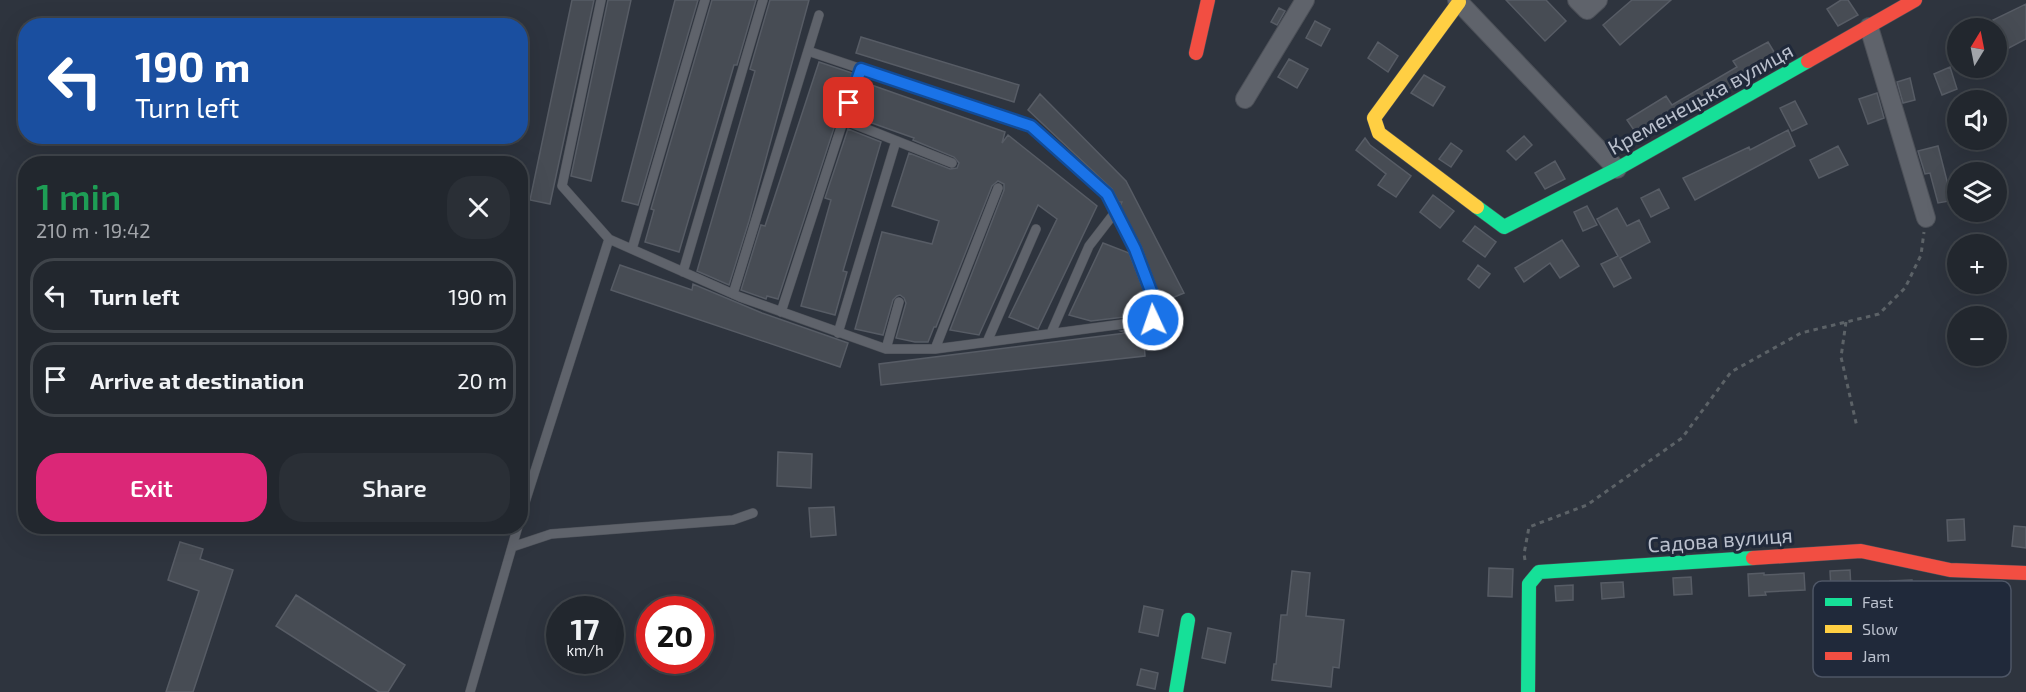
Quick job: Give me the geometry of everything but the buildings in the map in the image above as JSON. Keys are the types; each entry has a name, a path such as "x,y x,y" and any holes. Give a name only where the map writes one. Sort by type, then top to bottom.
{"street":[{"path":"1196,53 1208,0"},
{"path":"1245,99 1305,0"},
{"path":"1577,0 1587,10 1598,0"},
{"name":"Кременецька вулиця","path":"1458,1 1374,118 1379,133 1504,227 1617,169 1915,0"},
{"path":"1458,1 1617,169"},
{"path":"1869,27 1926,218"},
{"name":"Садова вулиця","path":"1529,584 1539,572 1862,551 1950,570 2026,573"},
{"path":"1528,692 1529,584"},
{"path":"1176,692 1188,620"}],"lane":[{"path":"601,0 562,186 609,239 733,294 886,349 935,349 1153,320 1157,307 1135,249 1107,194 1031,126 808,51"},
{"path":"632,249 705,0"},
{"path":"683,272 763,0"},
{"path":"733,294 819,15"},
{"path":"781,312 861,69"},
{"path":"844,120 952,163"},
{"path":"838,333 896,141"},
{"path":"935,349 998,188"},
{"path":"1051,333 1089,246 1116,211"},
{"path":"987,342 1036,229"},
{"path":"528,493 609,239"},
{"path":"886,349 899,302"},
{"path":"512,547 552,534 733,520 753,513"},
{"path":"470,692 516,534"}],"path":[{"path":"1529,584 1524,554 1529,527 1587,505 1682,438 1731,372 1801,333 1879,314 1905,288 1921,255 1926,218"},
{"path":"1846,322 1841,357 1857,427"}],"traffic: fast":[{"path":"1477,207 1504,227 1617,169 1808,61"},
{"path":"1528,692 1529,584 1539,572 1753,558"},
{"path":"1176,692 1188,620"}],"traffic: slow":[{"path":"1459,2 1374,118 1379,133 1477,207"}],"traffic: jam":[{"path":"1196,53 1208,0"},
{"path":"1808,61 1915,0"},
{"path":"1753,558 1861,551 1950,570 2026,573"}],"route":[{"path":"849,103 861,69 1031,126 1107,194 1135,249 1157,307 1153,320"}]}
